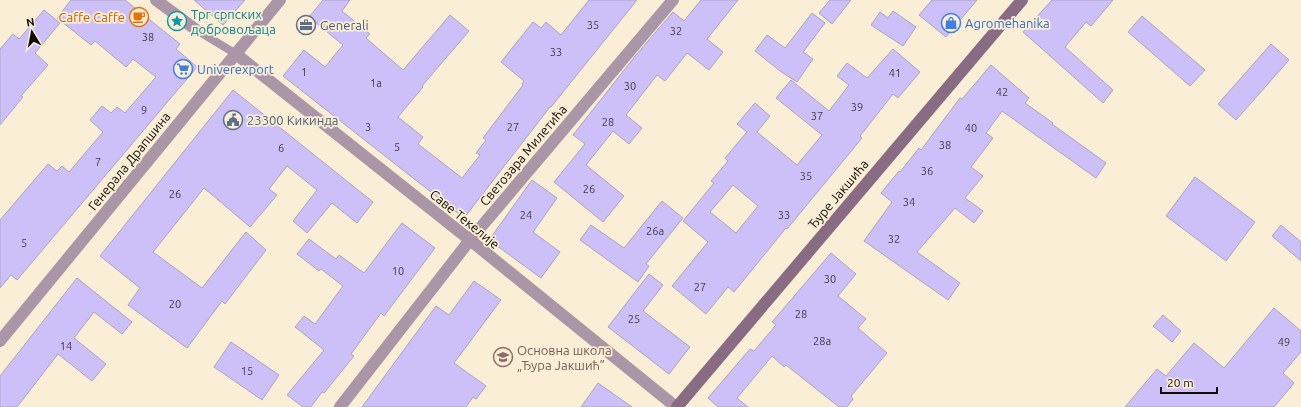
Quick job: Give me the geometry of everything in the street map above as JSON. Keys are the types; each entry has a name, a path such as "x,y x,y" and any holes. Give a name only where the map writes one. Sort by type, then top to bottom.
{"main road":[{"name":"Ђуре Јакшића","path":"676,407 1022,0"}],"street":[{"path":"156,0 195,29"},
{"name":"Генерала Драпшина","path":"0,341 280,0"},
{"name":"Светозара Милетића","path":"340,407 470,240 673,0"},
{"name":"Саве Текелије","path":"236,54 470,240 676,407"}],"lane":[{"path":"195,29 236,54"}],"building":[{"path":"71,0 125,0 180,44 176,49 197,67 17,280 11,275 0,288 0,220 48,164 57,171 62,166 69,172 103,132 90,120 102,106 111,113 117,107 125,113 156,77 133,59 126,67 95,41 91,45 57,18"},
{"path":"194,0 245,0 223,25"},
{"path":"323,0 350,0 342,11 370,34 366,38 403,70 450,15 469,31 422,86 423,87 398,117 423,137 418,144 462,178 480,155 476,153 486,140 483,138 523,85 522,84 524,81 501,62 533,22 541,28 546,22 561,35 589,0 637,0 550,107 464,218 283,76 304,50 325,67 343,45 309,17"},
{"path":"701,0 738,0 707,39 723,52 709,70 687,53 665,81 657,75 626,115 642,128 629,144 613,131 586,165 624,196 603,222 554,182 585,144 573,135 636,55 673,12 684,21"},
{"path":"830,0 851,0 832,24 819,13"},
{"path":"932,0 977,0 946,37 919,15"},
{"path":"1052,0 1113,0 1091,26 1086,22 1065,47 1113,90 1103,103 1023,32"},
{"path":"44,10 60,23 35,53 48,65 21,96 23,97 0,125 0,49 13,34 19,39"},
{"path":"893,11 916,27 903,46 871,25 880,12 888,18"},
{"path":"812,13 825,23 803,52 813,59 797,82 780,71 755,51 767,35 785,48"},
{"path":"1142,16 1205,70 1190,86 1128,32"},
{"path":"1271,44 1289,60 1236,120 1218,104"},
{"path":"893,49 920,72 898,98 893,94 860,136 862,138 734,292 728,287 706,314 672,286 708,242 683,221 714,183 711,181 728,161 725,158 747,132 737,124 755,103 770,116 757,132 797,165 822,135 776,98 791,80 829,111 849,85 837,76 847,63 867,78","holes":["733,185 758,206 736,233 710,212"]},
{"path":"991,65 1029,98 1025,103 1106,163 1096,178 1002,111 986,133 993,138 971,167 983,176 965,198 983,211 974,223 955,208 917,252 960,283 948,300 864,241 892,202 881,193 919,148 921,150 960,98 962,99"},
{"path":"233,90 373,202 357,223 332,203 307,233 293,221 317,190 287,166 269,189 277,195 250,227 204,188 153,252 202,288 246,232 266,250 225,304 222,301 187,348 128,305 140,288 100,256"},
{"path":"1195,177 1255,222 1226,261 1166,216"},
{"path":"532,180 557,198 533,232 560,252 541,278 489,240"},
{"path":"662,201 683,218 646,264 649,266 638,282 580,240 591,225 624,248"},
{"path":"402,223 435,248 384,316 381,313 351,354 354,356 324,393 322,392 311,407 303,407 287,395 324,350 295,327 304,316 315,324 343,286 321,269 319,271 297,254 309,239 336,259 339,255 364,273"},
{"path":"1281,225 1301,242 1301,261 1272,236"},
{"path":"831,253 856,274 838,296 866,319 858,328 887,353 851,396 853,399 847,407 839,407 786,365 784,367 772,356 737,398 748,407 718,407 708,398 750,349 754,351 776,325 772,322"},
{"path":"649,274 663,285 643,311 690,347 669,374 608,327"},
{"path":"77,278 132,322 122,334 94,312 74,338 106,364 92,381 58,354 17,407 0,407 0,376"},
{"path":"474,281 501,300 454,363 486,386 476,399 473,397 466,407 362,407 436,306 449,315"},
{"path":"1274,308 1301,331 1301,352 1283,373 1294,383 1274,407 1125,407 1157,369 1166,376 1194,343 1224,368"},
{"path":"1163,315 1181,331 1172,342 1153,326"},
{"path":"231,342 279,375 262,400 214,367"},
{"path":"598,383 632,407 581,407"}],"place":[{"name":"Caffe Caffe","path":"139,17"},
{"name":"Трг српских добровољаца","path":"177,21"},
{"name":"Agromehanika","path":"951,23"},
{"name":"Generali","path":"306,25"},
{"name":"Univerexport","path":"183,69"},
{"name":"23300 Кикинда","path":"233,120"},
{"name":"Основна школа „Ђура Јакшић”","path":"503,357"}]}
